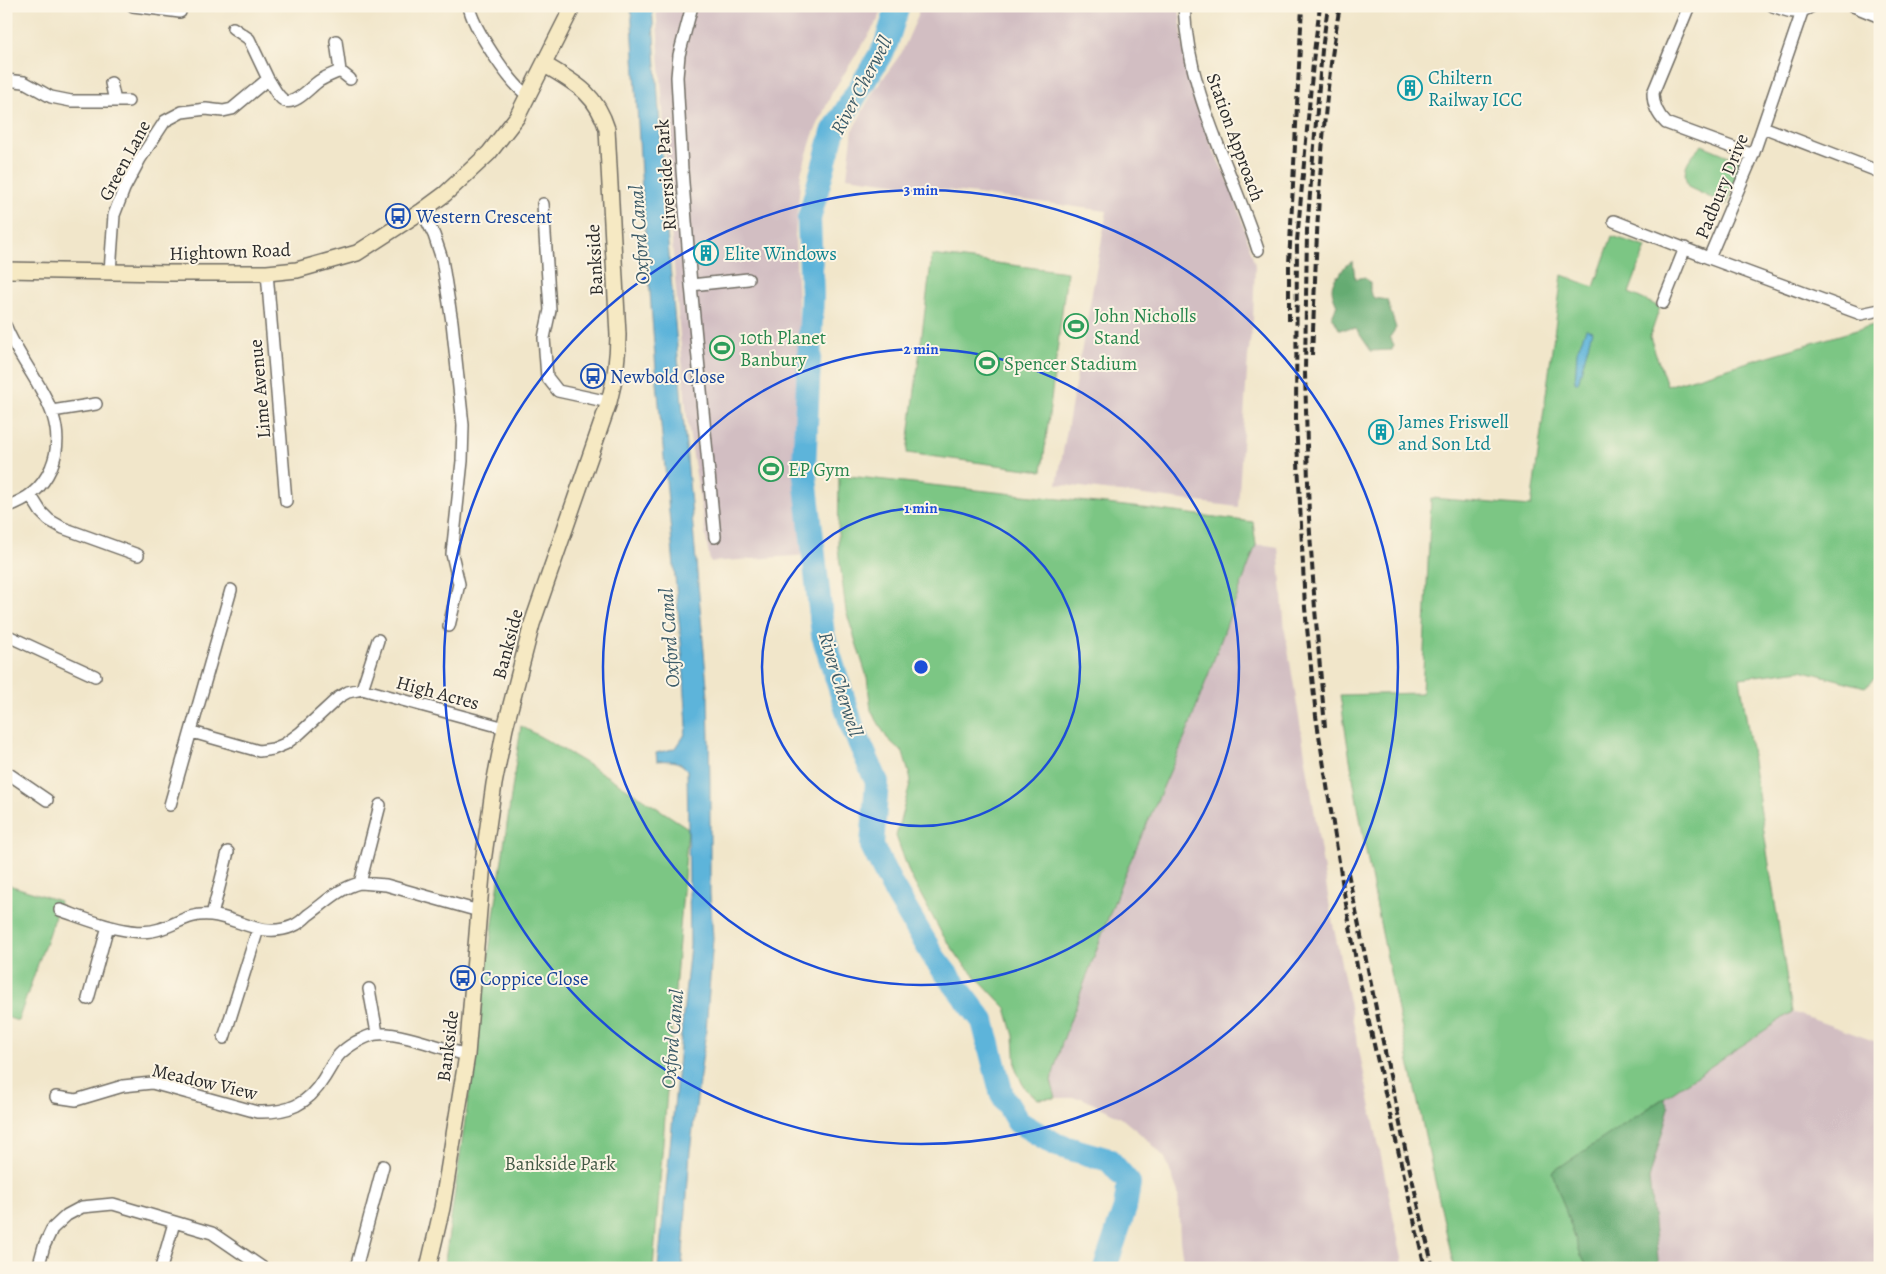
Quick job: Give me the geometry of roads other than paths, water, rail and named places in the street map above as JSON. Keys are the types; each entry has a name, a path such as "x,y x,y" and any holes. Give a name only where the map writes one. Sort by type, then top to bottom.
{"street":[{"path":"133,6 161,8 180,12"},
{"path":"469,6 472,20 479,32 515,85 529,96"},
{"name":"Hightown Road","path":"6,270 267,273 297,270 357,253 446,194 490,153 517,117 529,96 573,6"},
{"name":"Riverside Park","path":"692,6 679,55 677,77 691,285 715,537"},
{"name":"Station Approach","path":"1184,6 1190,57 1203,109 1236,187 1258,250"},
{"path":"1689,6 1653,93 1653,101 1658,115 1666,122 1753,155"},
{"path":"1773,6 1792,13 1807,9"},
{"path":"1853,6 1880,17"},
{"name":"Padbury Drive","path":"1807,9 1753,155 1710,258 1861,314 1880,310"},
{"path":"233,28 249,39 268,79 278,95 284,100 289,102 296,100 320,80 340,71"},
{"path":"336,41 340,71 350,79"},
{"name":"Bankside","path":"428,1268 444,1199 467,1055 483,862 494,784 505,728 532,624 609,402 614,380 618,335 607,129 599,109 585,90 544,65"},
{"name":"Green Lane","path":"110,272 114,215 124,189 140,159 165,120 182,112 232,109 268,79"},
{"path":"6,80 24,82 51,97 71,101 128,101"},
{"path":"111,82 115,101"},
{"path":"1763,127 1880,172"},
{"path":"543,204 550,310 544,338 547,377 558,391 609,402"},
{"path":"422,211 434,235 442,259 452,322 463,425 462,461 452,554 458,584 449,626"},
{"path":"1614,221 1710,258"},
{"path":"1663,303 1685,248"},
{"name":"Lime Avenue","path":"267,273 286,501"},
{"path":"691,285 748,279"},
{"path":"6,327 52,411 57,428 54,462 47,477 31,496 6,507"},
{"path":"52,411 96,404"},
{"path":"31,496 41,512 49,520 63,528 138,555"},
{"path":"170,805 192,732 230,590"},
{"path":"6,635 95,676"},
{"path":"192,732 259,751 273,749 285,744 300,734 339,697 348,692 362,689 378,640"},
{"name":"High Acres","path":"362,689 505,728"},
{"path":"6,772 47,800"},
{"path":"360,883 380,805"},
{"path":"212,915 228,852"},
{"path":"60,910 108,926 144,932 160,930 183,918 212,915 258,929 276,930 294,926 335,894 348,886 360,883 386,885 479,911"},
{"path":"88,999 108,926"},
{"path":"224,1038 258,929"},
{"path":"369,989 377,1034 394,1035 467,1055"},
{"name":"Meadow View","path":"56,1097 76,1100 124,1086 152,1083 257,1112 272,1113 300,1105 312,1095 324,1079 334,1060 342,1051 364,1038 377,1034"},
{"path":"356,1268 383,1166"},
{"path":"38,1268 44,1246 52,1229 67,1215 82,1207 113,1204 212,1233 263,1268"},
{"path":"161,1268 174,1222"}],"water":[{"path":"631,6 652,6 667,232 708,697 710,894 713,938 706,1030 690,1151 682,1268 658,1268 690,945 687,770 677,762 657,761 656,753 673,749 678,745 684,736 687,726 642,190"},
{"path":"1586,329 1592,331 1578,383 1575,383 1577,351"}],"waterway":[{"name":"River Cherwell","path":"898,6 885,47 833,132 809,219 812,296 804,468 823,635 852,726 877,782 872,846 892,886 935,959 983,1021 1002,1095 1018,1122 1057,1145 1109,1160 1129,1183 1125,1208 1105,1268"}],"railway":[{"path":"1289,321 1289,264 1302,6"},
{"path":"1320,6 1297,241 1296,420 1305,608 1316,716 1360,983 1425,1268"},
{"path":"1325,727 1309,518 1305,373 1307,230 1322,50 1328,6"},
{"path":"1312,355 1323,136 1327,93 1340,6"},
{"path":"1348,873 1406,1153 1433,1268"}],"place":[{"name":"Chiltern Railway ICC","path":"1410,88"},
{"name":"Western Crescent","path":"398,216"},
{"name":"Elite Windows","path":"706,253"},
{"name":"John Nicholls Stand","path":"1076,326"},
{"name":"10th Planet Banbury","path":"722,348"},
{"name":"Spencer Stadium","path":"987,363"},
{"name":"Newbold Close","path":"593,376"},
{"name":"James Friswell and Son Ltd","path":"1381,432"},
{"name":"EP Gym","path":"771,469"},
{"name":"Coppice Close","path":"463,978"}],"water label":[{"name":"Oxford Canal","path":"639,235"},
{"name":"Oxford Canal","path":"669,638"},
{"name":"Oxford Canal","path":"672,1039"}],"park label":[{"name":"Bankside Park","path":"560,1163"}]}
